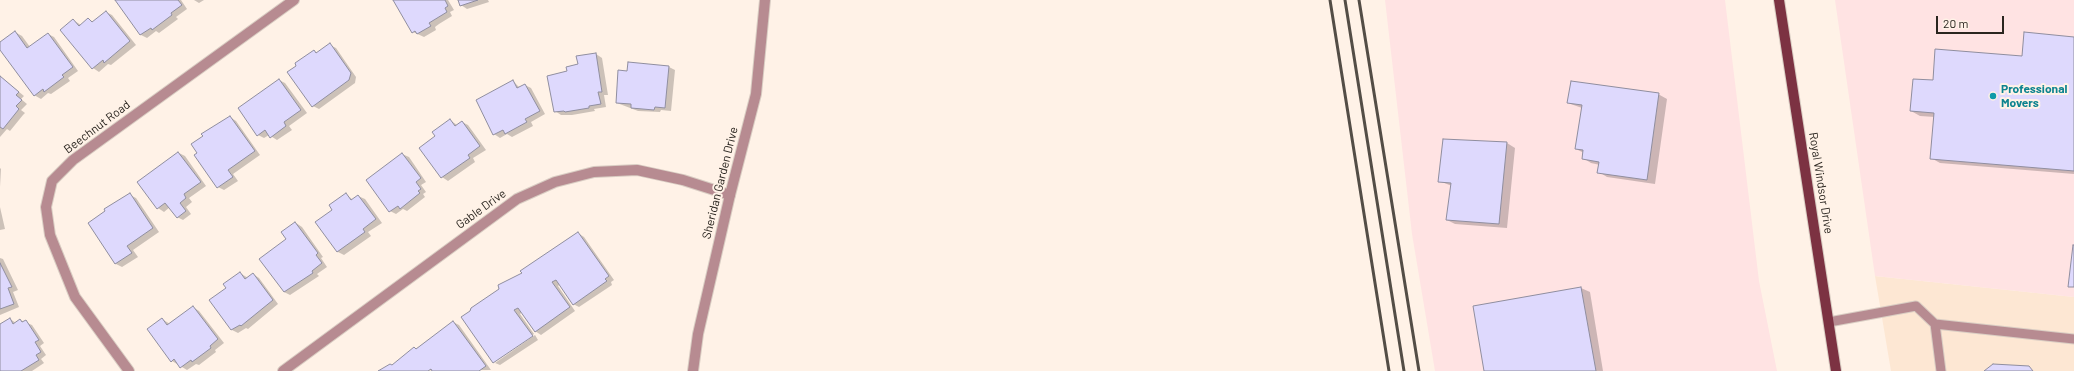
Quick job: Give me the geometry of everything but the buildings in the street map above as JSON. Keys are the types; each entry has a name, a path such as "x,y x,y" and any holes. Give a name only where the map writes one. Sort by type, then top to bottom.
{"main road":[{"name":"Royal Windsor Drive","path":"1779,0 1836,371"}],"street":[{"name":"Beechnut Road","path":"129,371 75,297 72,290 50,234 46,207 52,181 73,160 294,0"},
{"name":"Sheridan Garden Drive","path":"693,371 698,334 730,195 756,94 764,0"},
{"name":"Gable Drive","path":"283,371 517,199 555,182 594,172 637,170 683,180 730,195"}],"lane":[{"path":"1829,322 1916,306 1935,324 2074,339"},
{"path":"1935,324 1941,371"}],"shaded area":[{"path":"1385,0 1725,0 1759,281 1777,371 1435,371 1412,234"},
{"path":"1835,0 2074,0 2074,297 1875,276"},
{"path":"1875,276 2074,297 2074,371 1891,371"}],"railway":[{"path":"1330,0 1389,371"},
{"path":"1345,0 1404,371"},
{"path":"1359,0 1419,371"}],"place":[{"name":"Professional Movers","path":"1993,96"}]}
